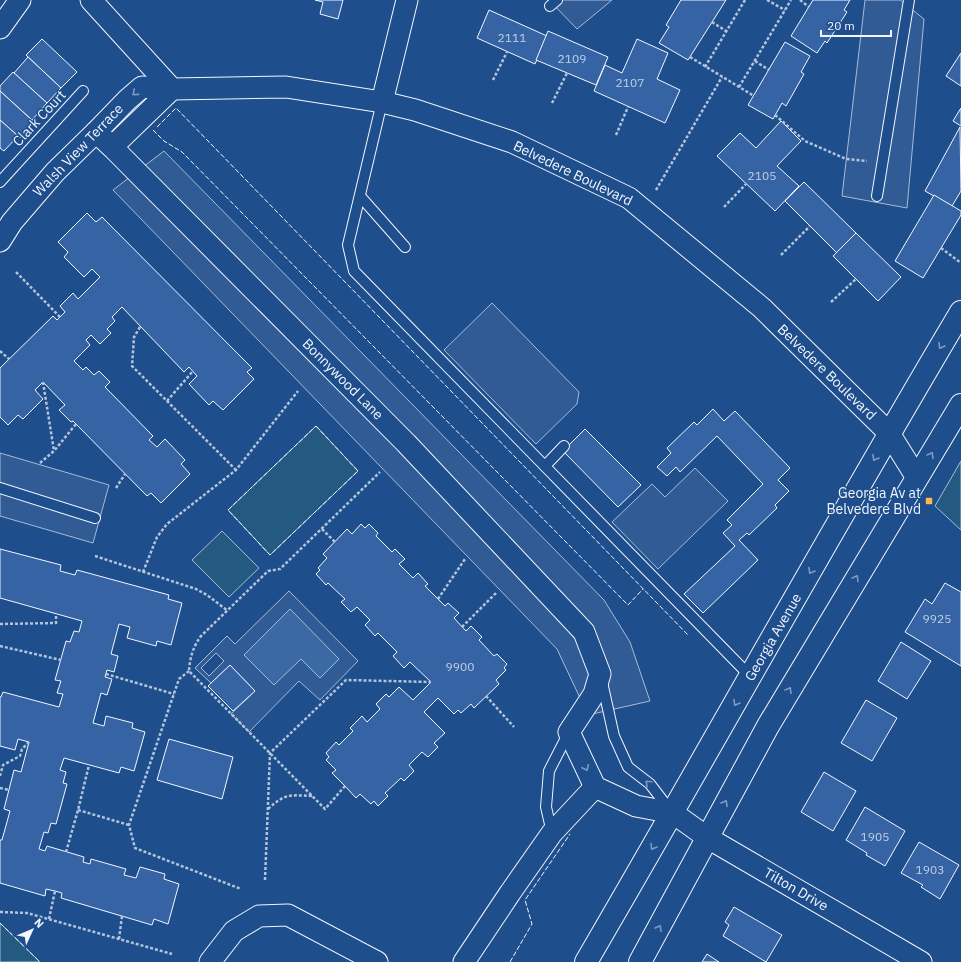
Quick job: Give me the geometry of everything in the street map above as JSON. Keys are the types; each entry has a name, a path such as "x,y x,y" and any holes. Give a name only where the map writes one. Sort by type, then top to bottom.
{"main road":[{"name":"Georgia Avenue","path":"586,962 673,813 889,433 961,312"},
{"path":"640,962 708,838 712,826 768,726 961,405"}],"street":[{"path":"0,28 20,0"},
{"path":"91,0 172,89 112,147"},
{"path":"382,102 407,0"},
{"name":"Walsh View Terrace","path":"0,241 12,222 55,172 127,100 142,87 172,89"},
{"name":"Belvedere Boulevard","path":"172,89 286,87 382,102 415,110 512,142 629,198 762,308 889,433 917,478"},
{"name":"Bonnywood Lane","path":"96,132 406,443 584,632 600,674"},
{"path":"600,674 594,694 569,732 595,787 636,806 673,813"},
{"path":"464,962 552,834 595,787"},
{"name":"Tilton Drive","path":"673,813 708,838 921,962"},
{"path":"210,962 234,931 259,916 288,915 377,962"}],"lane":[{"path":"877,196 909,0"},
{"name":"Clark Court","path":"0,182 83,91"},
{"path":"382,102 348,245 354,271 751,676"},
{"path":"360,196 405,247"},
{"path":"545,466 564,446"},
{"path":"0,488 95,518"},
{"path":"600,674 614,736 628,767 650,784 673,813"},
{"path":"552,834 546,807 549,771 569,732"}],"path":[{"path":"706,67 745,0"},
{"path":"767,0 785,10"},
{"path":"739,87 791,0"},
{"path":"800,0 809,7"},
{"path":"712,22 726,31"},
{"path":"494,80 507,52"},
{"path":"690,57 754,96"},
{"path":"755,61 769,70"},
{"path":"552,103 567,73"},
{"path":"655,192 722,77"},
{"path":"616,135 628,107"},
{"path":"775,115 805,141 846,159"},
{"path":"724,207 746,184"},
{"path":"781,255 810,226"},
{"path":"941,248 961,263"},
{"path":"16,272 60,317"},
{"path":"831,302 856,279"},
{"path":"140,327 134,337 132,366 236,470"},
{"path":"0,351 9,359"},
{"path":"167,401 193,371"},
{"path":"43,382 54,450"},
{"path":"143,572 157,537 167,524 236,470 298,391"},
{"path":"40,464 76,424"},
{"path":"241,889 135,848 129,825 179,679 189,671 190,657 201,636 268,571 280,569 380,472"},
{"path":"116,488 125,474"},
{"path":"322,529 335,542"},
{"path":"95,556 196,589 207,595 228,611"},
{"path":"438,599 465,559"},
{"path":"462,627 498,592"},
{"path":"0,624 56,623 56,614"},
{"path":"0,646 61,660"},
{"path":"189,671 325,809 345,786"},
{"path":"106,674 174,694"},
{"path":"265,880 270,753 346,680 431,682"},
{"path":"486,696 514,728"},
{"path":"0,776 3,765 20,756 22,749 29,742"},
{"path":"66,852 89,765"},
{"path":"0,788 9,790"},
{"path":"268,809 277,801 289,795 312,796"},
{"path":"78,810 129,825"},
{"path":"49,919 55,891"},
{"path":"0,912 27,913 172,954"},
{"path":"119,939 122,916"}],"shaded area":[{"path":"549,0 612,0 577,29"},
{"path":"865,0 900,0 924,19 907,208 842,196"},
{"path":"164,151 604,600 630,642 650,701 588,715 557,649 113,190"},
{"path":"492,303 579,392 577,404 536,444 444,350"},
{"path":"316,426 358,471 270,555 228,510"},
{"path":"0,453 109,485 93,543 0,516"},
{"path":"961,461 961,530 935,506"},
{"path":"695,468 728,501 658,569 612,522 652,484 665,497"},
{"path":"222,531 259,568 229,597 192,560"},
{"path":"289,591 358,661 320,700 299,681 249,732 231,714 255,691 230,665 211,683 195,668 227,636 235,644","holes":["216,653 224,661 209,676 201,668","301,659 339,659 320,678"]},
{"path":"290,609 339,659 320,678 301,659 274,685 244,655"},
{"path":"0,923 40,962 0,962"}],"building":[{"path":"315,0 343,0 338,19 320,14 323,2"},
{"path":"681,0 726,0 688,60 659,43 669,27 666,25"},
{"path":"813,0 850,0 844,10 847,12 827,43 825,41 817,53 791,36"},
{"path":"489,10 547,36 535,64 477,38"},
{"path":"548,31 608,57 596,85 536,60"},
{"path":"42,39 77,72 61,88 26,55"},
{"path":"637,39 668,53 657,79 680,90 665,123 594,91 605,65 622,73"},
{"path":"785,42 810,56 801,72 804,74 786,106 782,103 773,119 748,105"},
{"path":"961,53 961,86 946,76"},
{"path":"28,57 61,88 47,103 14,73"},
{"path":"13,72 47,103 32,120 0,91 0,86"},
{"path":"0,91 34,122 20,138 0,120"},
{"path":"961,108 961,126 953,121"},
{"path":"0,120 18,136 4,151 0,148"},
{"path":"781,121 801,141 777,166 799,186 775,211 717,156 740,133 756,148"},
{"path":"960,127 961,191 952,206 925,191"},
{"path":"804,182 856,233 837,253 785,201"},
{"path":"934,195 961,211 961,215 923,278 895,261"},
{"path":"87,213 96,222 102,217 252,368 247,372 254,379 223,410 213,401 209,405 189,384 197,376 189,367 184,372 122,307 112,317 115,321 107,329 111,333 100,344 91,335 86,340 90,345 74,361 83,370 86,367 94,375 99,371 110,382 105,387 153,436 149,440 157,447 165,439 185,460 181,464 190,474 161,503 151,493 147,496 73,421 71,422 59,410 65,405 43,382 35,390 43,399 23,419 18,415 8,425 0,417 0,368 53,316 57,320 65,312 60,306 73,293 78,299 100,277 92,269 84,277 64,257 68,252 58,242"},
{"path":"856,233 901,277 878,301 833,256"},
{"path":"713,409 724,421 735,411 790,468 778,480 789,491 775,505 777,508 749,535 747,533 739,540 758,560 703,613 684,594 735,546 723,533 732,525 727,520 763,484 717,436 680,472 676,467 667,476 657,467 671,453 667,448 694,422 697,425"},
{"path":"585,429 641,485 618,507 563,451"},
{"path":"361,524 365,528 369,524 378,533 376,536 392,552 395,549 405,559 399,564 413,578 418,573 428,584 425,586 445,606 448,603 459,613 454,618 466,631 471,626 482,637 479,640 494,656 497,654 507,664 504,668 506,670 496,680 499,684 474,708 471,704 461,713 458,710 454,714 438,698 424,712 445,733 434,743 438,747 428,757 422,752 409,765 414,771 404,781 401,778 385,793 388,796 378,806 374,801 371,804 360,794 356,798 332,773 336,770 326,760 329,757 326,753 336,742 339,745 353,731 350,728 362,716 367,722 380,709 376,704 386,694 389,697 399,687 413,700 431,682 410,662 404,668 393,656 397,652 378,633 375,636 365,625 370,620 357,607 351,612 341,602 345,599 328,583 326,585 316,574 320,570 318,568 327,558 323,554 347,529 352,534"},
{"path":"0,549 61,565 60,571 75,575 77,570 169,595 168,599 182,603 171,645 157,641 156,646 127,638 130,627 119,624 111,654 118,656 114,672 107,670 105,677 112,679 107,695 101,693 93,723 104,726 106,716 133,723 132,728 145,732 134,771 121,767 119,773 64,758 60,770 66,772 63,783 67,784 56,824 51,823 48,833 44,832 39,849 45,851 47,846 84,857 83,862 90,864 91,859 126,869 124,875 136,878 140,867 165,874 164,879 179,884 168,924 154,919 152,925 61,898 62,893 55,891 46,889 45,896 0,883 0,840 2,840 10,811 4,809 14,770 21,772 29,742 18,739 15,750 0,746 0,697 3,692 59,707 63,694 57,693 61,681 55,680 66,641 70,642 74,631 79,632 82,621 0,598"},
{"path":"945,583 961,592 961,666 905,632 925,599 932,604"},
{"path":"901,642 931,661 907,699 878,681"},
{"path":"230,665 255,691 233,711 208,686"},
{"path":"866,700 897,718 872,761 841,743"},
{"path":"169,739 233,757 222,799 157,780"},
{"path":"824,772 856,791 833,831 801,812"},
{"path":"865,807 905,831 885,866 866,855 867,853 846,840"},
{"path":"919,842 959,865 940,899 921,887 923,885 901,873"},
{"path":"734,907 782,935 766,962 723,936 729,925 725,922"},
{"path":"707,954 719,962 702,962"}],"fence":[{"path":"157,127 176,108 689,636"},
{"path":"153,130 164,141 182,152 628,605 643,589"},
{"path":"316,426 358,471 270,555 228,510 316,426"},
{"path":"510,962 532,924 525,900 570,834"},
{"path":"0,923 40,962"}],"place":[{"name":"Georgia Av at Belvedere Blvd","path":"929,501"}]}
